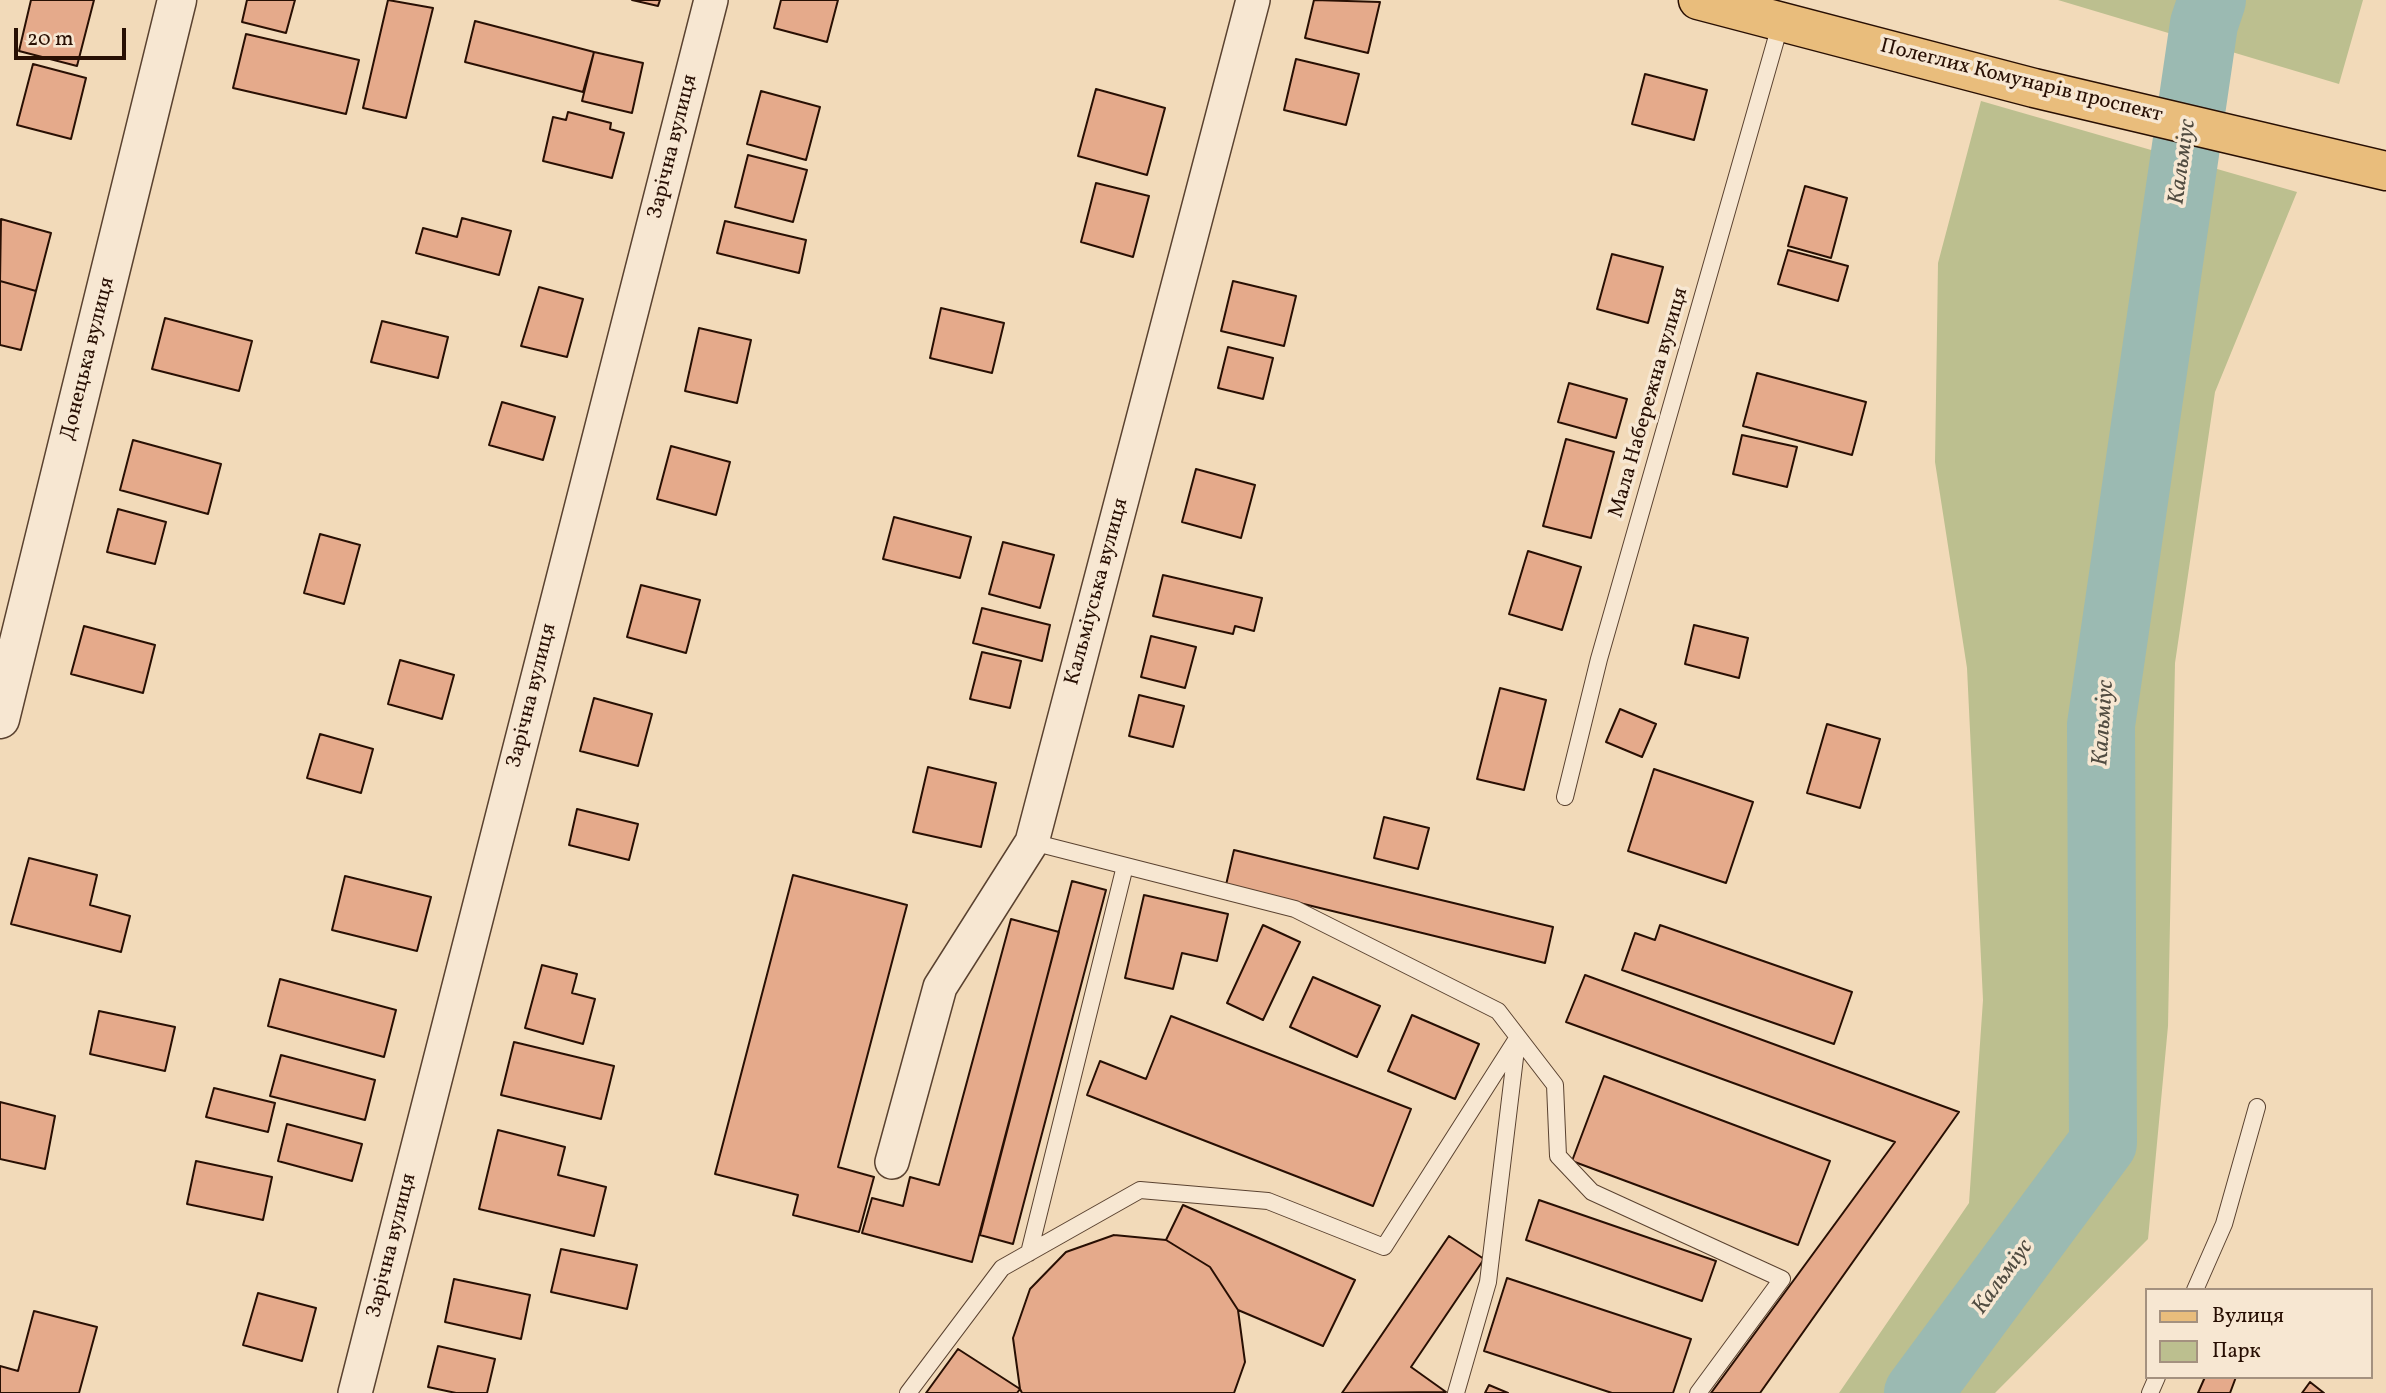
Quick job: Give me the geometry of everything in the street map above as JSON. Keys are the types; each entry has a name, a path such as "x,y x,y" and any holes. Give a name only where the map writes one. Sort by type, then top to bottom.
{"main road":[{"name":"Полеглих Комунарів проспект","path":"1698,0 2034,88 2386,170"}],"street":[{"name":"Донецька вулиця","path":"0,719 177,0"},
{"name":"Зарічна вулиця","path":"355,1393 711,0"},
{"name":"Кальміуська вулиця","path":"892,1162 940,987 1032,842 1253,0"}],"lane":[{"name":"Мала Набережна вулиця","path":"1565,797 1603,646 1781,22"},
{"path":"1032,842 1295,909 1498,1011 1555,1085 1558,1156 1592,1192 1782,1279 1698,1393"},
{"path":"1029,1253 1125,866"},
{"path":"908,1393 1002,1268 1140,1190 1268,1201 1384,1247 1518,1037"},
{"path":"1456,1393 1488,1282 1518,1037"},
{"path":"2196,1288 2224,1224 2257,1107"}],"green space":[{"path":"2058,0 2363,0 2339,84"},
{"path":"1981,101 2297,192 2215,392 2175,663 2168,1026 2148,1239 1995,1393 1839,1393 1969,1203 1983,1000 1967,668 1935,462 1938,263"}],"building":[{"path":"31,0 94,0 77,66 19,51"},
{"path":"247,0 295,0 286,33 242,22"},
{"path":"388,0 433,8 406,118 363,108"},
{"path":"632,0 660,0 658,6"},
{"path":"781,0 838,0 827,42 774,28"},
{"path":"1314,0 1380,2 1368,53 1305,38"},
{"path":"475,21 594,52 583,92 465,62"},
{"path":"246,34 359,60 346,114 233,88"},
{"path":"594,52 643,63 632,113 582,101"},
{"path":"1296,59 1359,74 1346,125 1284,110"},
{"path":"33,64 86,78 71,139 17,125"},
{"path":"1645,74 1707,90 1694,140 1632,124"},
{"path":"1096,89 1165,108 1147,175 1078,156"},
{"path":"761,91 820,107 806,160 747,144"},
{"path":"568,112 611,123 610,129 624,133 612,178 543,161 553,117 566,120"},
{"path":"748,155 807,170 793,222 735,207"},
{"path":"1096,183 1149,196 1133,257 1081,242"},
{"path":"1805,186 1847,198 1831,258 1788,246"},
{"path":"462,218 511,231 499,275 416,253 423,228 457,237"},
{"path":"1,219 51,233 36,291 0,281"},
{"path":"725,221 806,240 799,273 717,253"},
{"path":"1788,250 1848,266 1838,301 1778,284"},
{"path":"1612,254 1663,267 1648,323 1597,309"},
{"path":"0,281 36,291 21,350 0,345"},
{"path":"1233,281 1296,296 1284,346 1221,331"},
{"path":"539,287 583,299 567,357 521,346"},
{"path":"941,308 1004,323 992,373 930,358"},
{"path":"165,318 252,341 239,391 152,369"},
{"path":"382,321 448,337 438,378 371,362"},
{"path":"699,328 751,340 737,403 685,391"},
{"path":"1228,347 1273,358 1263,399 1218,388"},
{"path":"1757,373 1866,402 1852,455 1743,426"},
{"path":"1569,383 1627,399 1616,438 1558,422"},
{"path":"502,402 555,417 543,460 489,445"},
{"path":"1742,435 1797,447 1787,487 1733,474"},
{"path":"1566,439 1614,452 1591,538 1543,526"},
{"path":"133,440 221,464 208,514 120,490"},
{"path":"671,446 730,462 716,515 657,499"},
{"path":"1196,469 1255,485 1241,538 1182,522"},
{"path":"118,509 166,522 155,564 107,552"},
{"path":"894,517 971,537 960,578 883,559"},
{"path":"320,534 360,545 344,604 304,593"},
{"path":"1003,542 1054,555 1040,608 989,594"},
{"path":"1528,551 1581,567 1562,630 1509,614"},
{"path":"1163,575 1262,598 1254,631 1235,626 1233,634 1153,616"},
{"path":"641,585 700,600 686,653 627,637"},
{"path":"982,608 1050,625 1042,661 973,643"},
{"path":"1694,625 1748,638 1739,678 1685,664"},
{"path":"84,626 155,645 143,693 71,674"},
{"path":"1151,636 1196,647 1185,688 1141,677"},
{"path":"982,652 1021,661 1010,708 970,699"},
{"path":"400,660 454,675 442,719 388,704"},
{"path":"1500,688 1546,700 1524,790 1477,779"},
{"path":"1139,695 1184,706 1173,747 1129,736"},
{"path":"594,698 652,714 638,766 580,751"},
{"path":"1620,709 1656,724 1642,757 1606,742"},
{"path":"1827,724 1880,739 1860,808 1807,793"},
{"path":"320,734 373,749 361,793 307,778"},
{"path":"928,767 996,783 981,847 913,832"},
{"path":"1654,769 1753,802 1726,883 1628,851"},
{"path":"577,809 638,824 629,860 569,845"},
{"path":"1384,817 1429,828 1418,869 1374,858"},
{"path":"1234,850 1553,927 1545,963 1226,885"},
{"path":"29,858 97,875 90,905 130,916 121,952 11,924"},
{"path":"793,875 907,905 838,1167 874,1177 859,1232 793,1215 798,1195 715,1174"},
{"path":"345,876 431,897 417,951 332,930"},
{"path":"1072,881 1106,890 1013,1244 980,1235"},
{"path":"1144,895 1228,914 1217,961 1182,953 1173,989 1125,978"},
{"path":"1011,919 1059,932 972,1262 862,1233 872,1198 903,1206 910,1177 939,1185"},
{"path":"1263,925 1300,942 1263,1020 1227,1003"},
{"path":"1660,925 1852,992 1834,1044 1622,970 1635,933 1655,940"},
{"path":"542,965 577,974 572,993 595,999 583,1044 525,1028"},
{"path":"1585,975 1959,1112 1760,1393 1711,1393 1895,1142 1566,1022"},
{"path":"1313,977 1380,1006 1357,1057 1290,1027"},
{"path":"280,979 396,1010 384,1057 268,1026"},
{"path":"99,1011 175,1027 165,1071 90,1054"},
{"path":"1412,1015 1479,1044 1455,1099 1388,1071"},
{"path":"1171,1016 1411,1109 1373,1206 1087,1095 1100,1061 1146,1079"},
{"path":"514,1042 614,1066 601,1119 501,1095"},
{"path":"281,1055 375,1080 365,1120 270,1096"},
{"path":"1604,1076 1830,1161 1798,1245 1572,1161"},
{"path":"214,1088 275,1103 268,1132 206,1117"},
{"path":"0,1102 55,1116 45,1169 0,1159"},
{"path":"287,1124 362,1144 352,1181 278,1161"},
{"path":"498,1130 565,1147 558,1175 606,1187 594,1236 479,1209"},
{"path":"196,1161 272,1177 263,1220 187,1204"},
{"path":"1539,1200 1716,1261 1702,1301 1526,1240"},
{"path":"1183,1205 1355,1280 1323,1346 1238,1310 1210,1267 1166,1240"},
{"path":"1114,1235 1166,1240 1210,1267 1238,1310 1245,1362 1234,1393 1022,1393 1013,1338 1030,1289 1066,1252"},
{"path":"1449,1236 1484,1259 1411,1367 1446,1392 1342,1393"},
{"path":"561,1249 637,1265 627,1309 551,1292"},
{"path":"1507,1278 1691,1339 1673,1393 1612,1393 1484,1351"},
{"path":"454,1279 530,1295 521,1339 445,1322"},
{"path":"258,1293 316,1308 302,1361 243,1345"},
{"path":"34,1311 97,1327 79,1393 0,1393 0,1366 18,1371"},
{"path":"438,1346 495,1359 487,1393 456,1393 428,1387"},
{"path":"958,1349 1020,1389 1017,1393 926,1393"},
{"path":"2204,1379 2235,1379 2230,1393 2198,1393"},
{"path":"2310,1382 2324,1393 2302,1393"},
{"path":"1489,1385 1508,1393 1485,1393"}],"waterway":[{"name":"Кальміус","path":"1918,1393 2103,1143 2101,725 2204,24 2212,0"}]}
